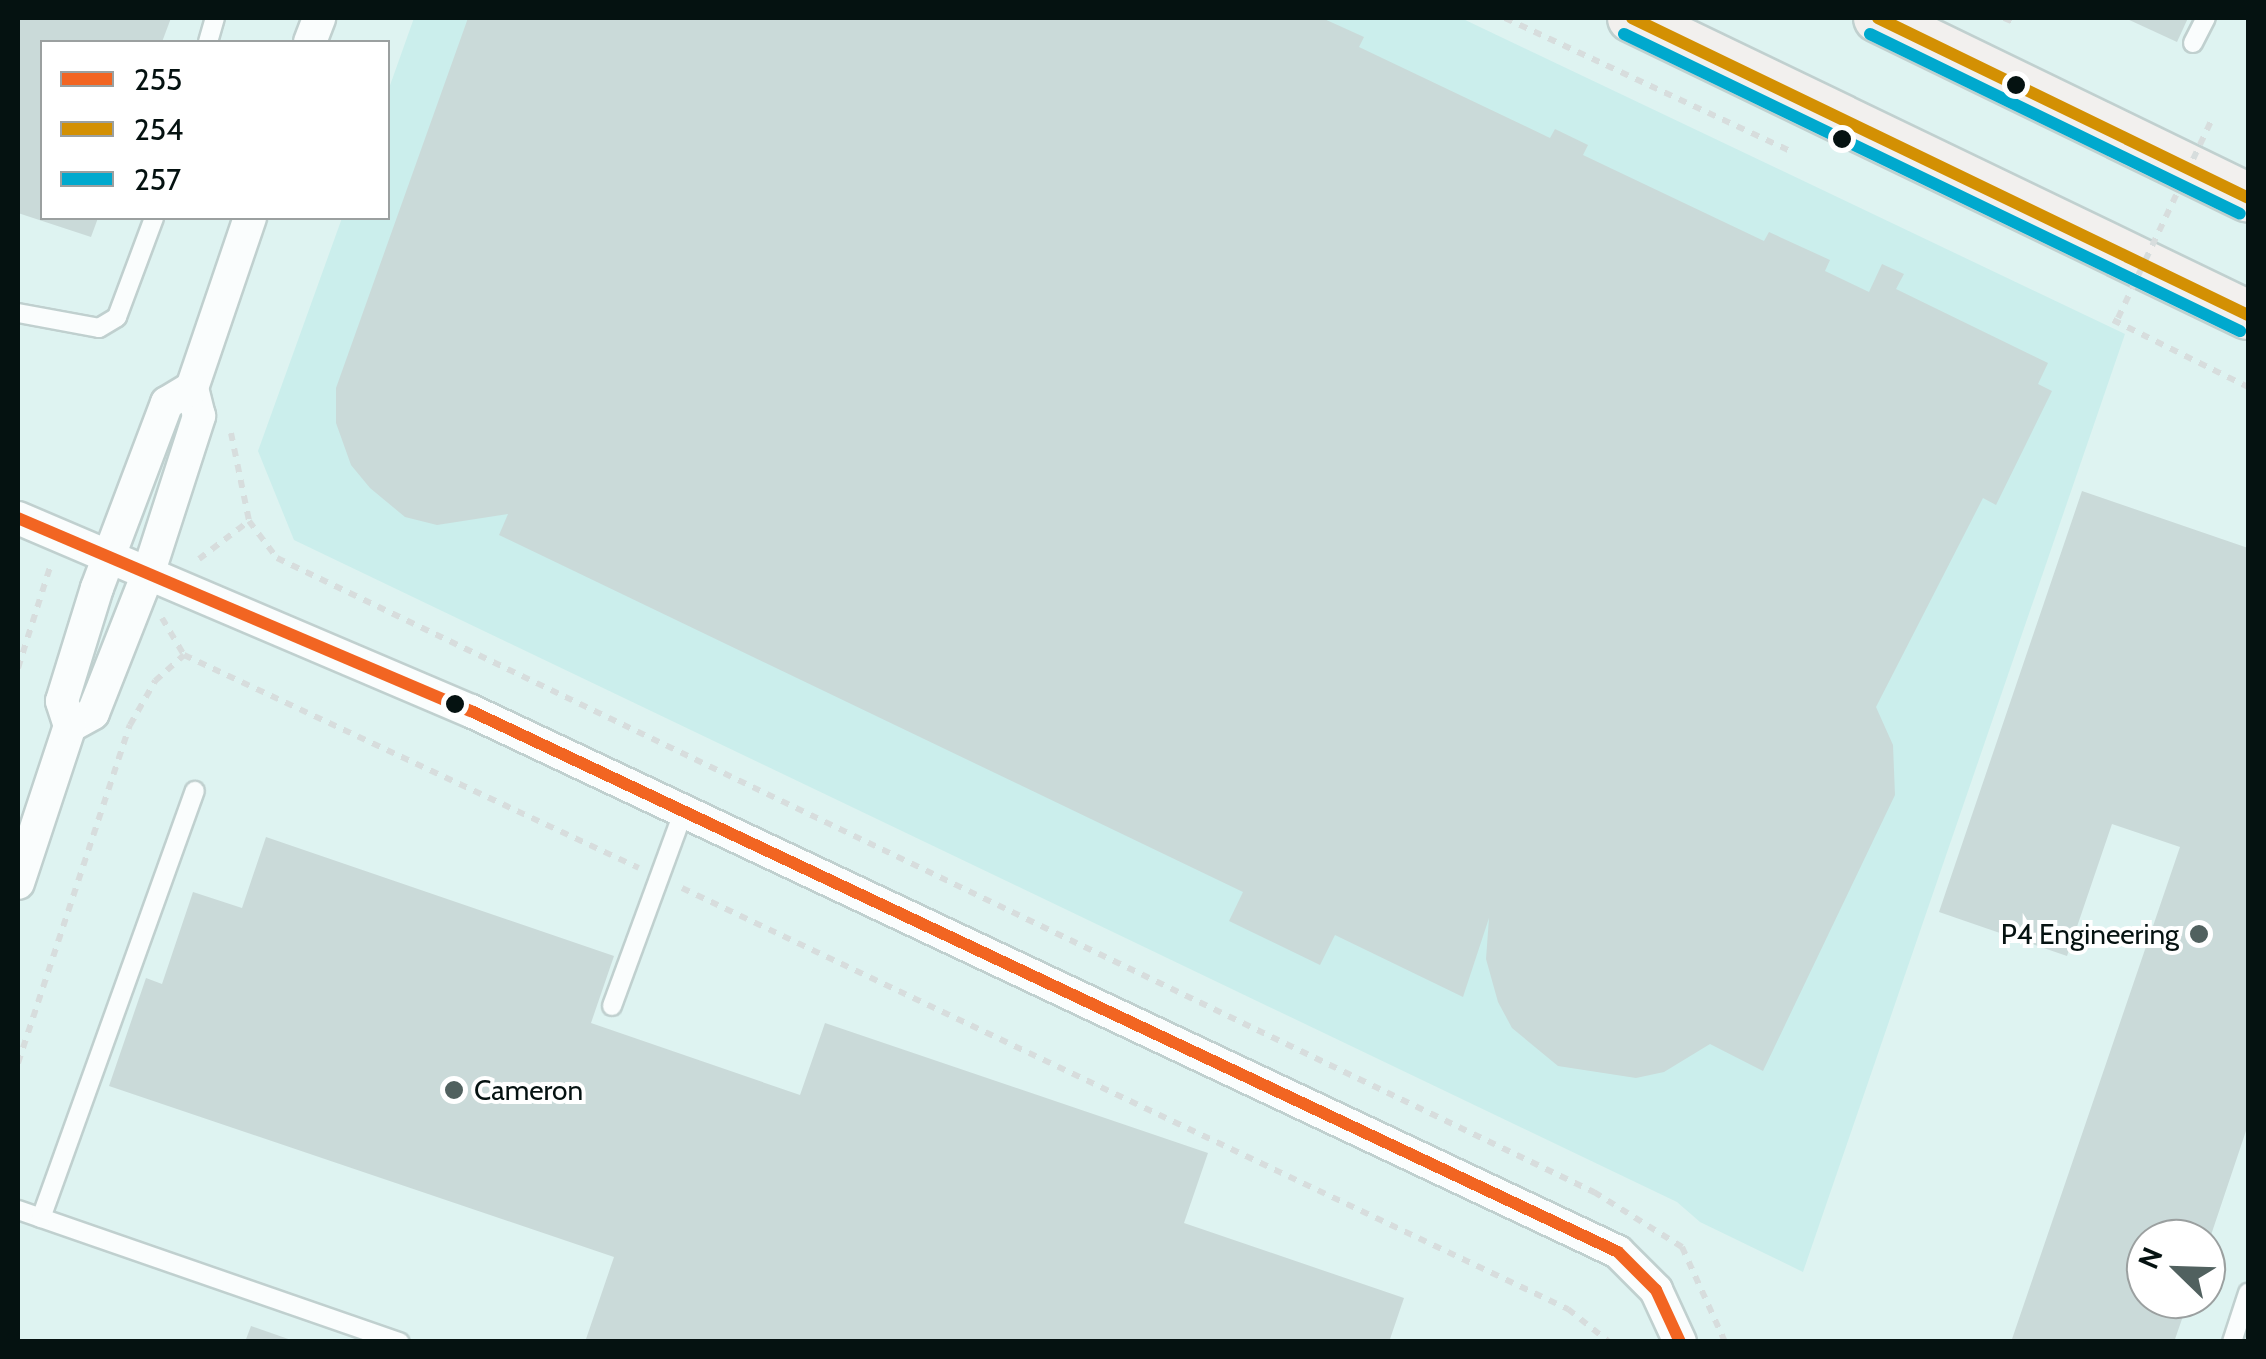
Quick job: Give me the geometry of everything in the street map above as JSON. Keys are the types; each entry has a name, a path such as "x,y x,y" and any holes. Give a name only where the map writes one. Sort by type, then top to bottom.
{"main road":[{"path":"1632,18 2248,315"},
{"path":"1878,18 2248,198"}],"street":[{"path":"70,726 92,714 150,568 199,416 192,388 249,220"},
{"path":"18,883 70,726 62,701 110,552 168,403 192,388"},
{"path":"18,518 150,568 683,813 1618,1252 1656,1290 1681,1339"}],"lane":[{"path":"2194,43 2206,18"},
{"path":"18,313 99,328 116,317 153,220"},
{"path":"40,1218 195,791"},
{"path":"612,1006 683,813"},
{"path":"18,1210 400,1342"},
{"path":"2232,1342 2248,1293"}],"path":[{"path":"1506,18 1792,152"},
{"path":"2004,18 2014,22"},
{"path":"2212,117 2115,319 2248,387"},
{"path":"192,388 222,400 249,521 277,558 1594,1192 1682,1248 1725,1342"},
{"path":"18,668 61,534"},
{"path":"18,1063 130,725 155,681 184,655 1568,1308 1609,1342"}],"shaded area":[{"path":"414,18 1461,18 2125,334 1803,1272 1700,1222 1677,1202 294,540 258,451 341,220 390,220 390,85"}],"building":[{"path":"18,18 171,18 163,40 40,40 40,220 97,220 91,237 18,213"},
{"path":"468,18 1322,18 1364,37 1359,47 1550,138 1555,129 1588,145 1583,155 1764,241 1769,232 1830,260 1825,271 1869,292 1882,264 1904,274 1896,289 2048,363 2038,384 2052,391 1996,505 1983,498 1876,707 1893,745 1895,795 1763,1071 1710,1044 1664,1072 1636,1078 1558,1066 1512,1028 1498,1002 1486,959 1489,918 1463,997 1335,935 1320,965 1229,921 1243,892 499,535 508,514 437,525 405,517 370,488 351,465 336,423 336,388"},
{"path":"2125,18 2188,18 2177,42"},
{"name":"P4 Engineering","path":"2082,491 2248,548 2248,1125 2216,1219 2126,1219 2126,1319 2182,1319 2174,1342 2011,1342 2180,847 2112,824 2067,956 1939,912"},
{"name":"Cameron","path":"266,837 614,956 591,1023 800,1095 825,1023 1208,1153 1184,1223 1404,1298 1389,1342 585,1342 614,1257 109,1086 146,978 162,984 193,892 242,908"},
{"path":"251,1326 294,1341 294,1342 245,1342"}],"transit line":[{"name":"254","path":"1632,18 2248,315"},
{"name":"254","path":"1878,18 2248,198"},
{"name":"257","path":"1624,34 2240,331"},
{"name":"257","path":"1870,34 2240,214"},
{"name":"255","path":"18,518 471,711 1618,1252 1656,1290 1680,1342"}],"place":[{"name":"P4 Engineering","path":"2199,934"},
{"name":"Cameron","path":"454,1090"}]}
